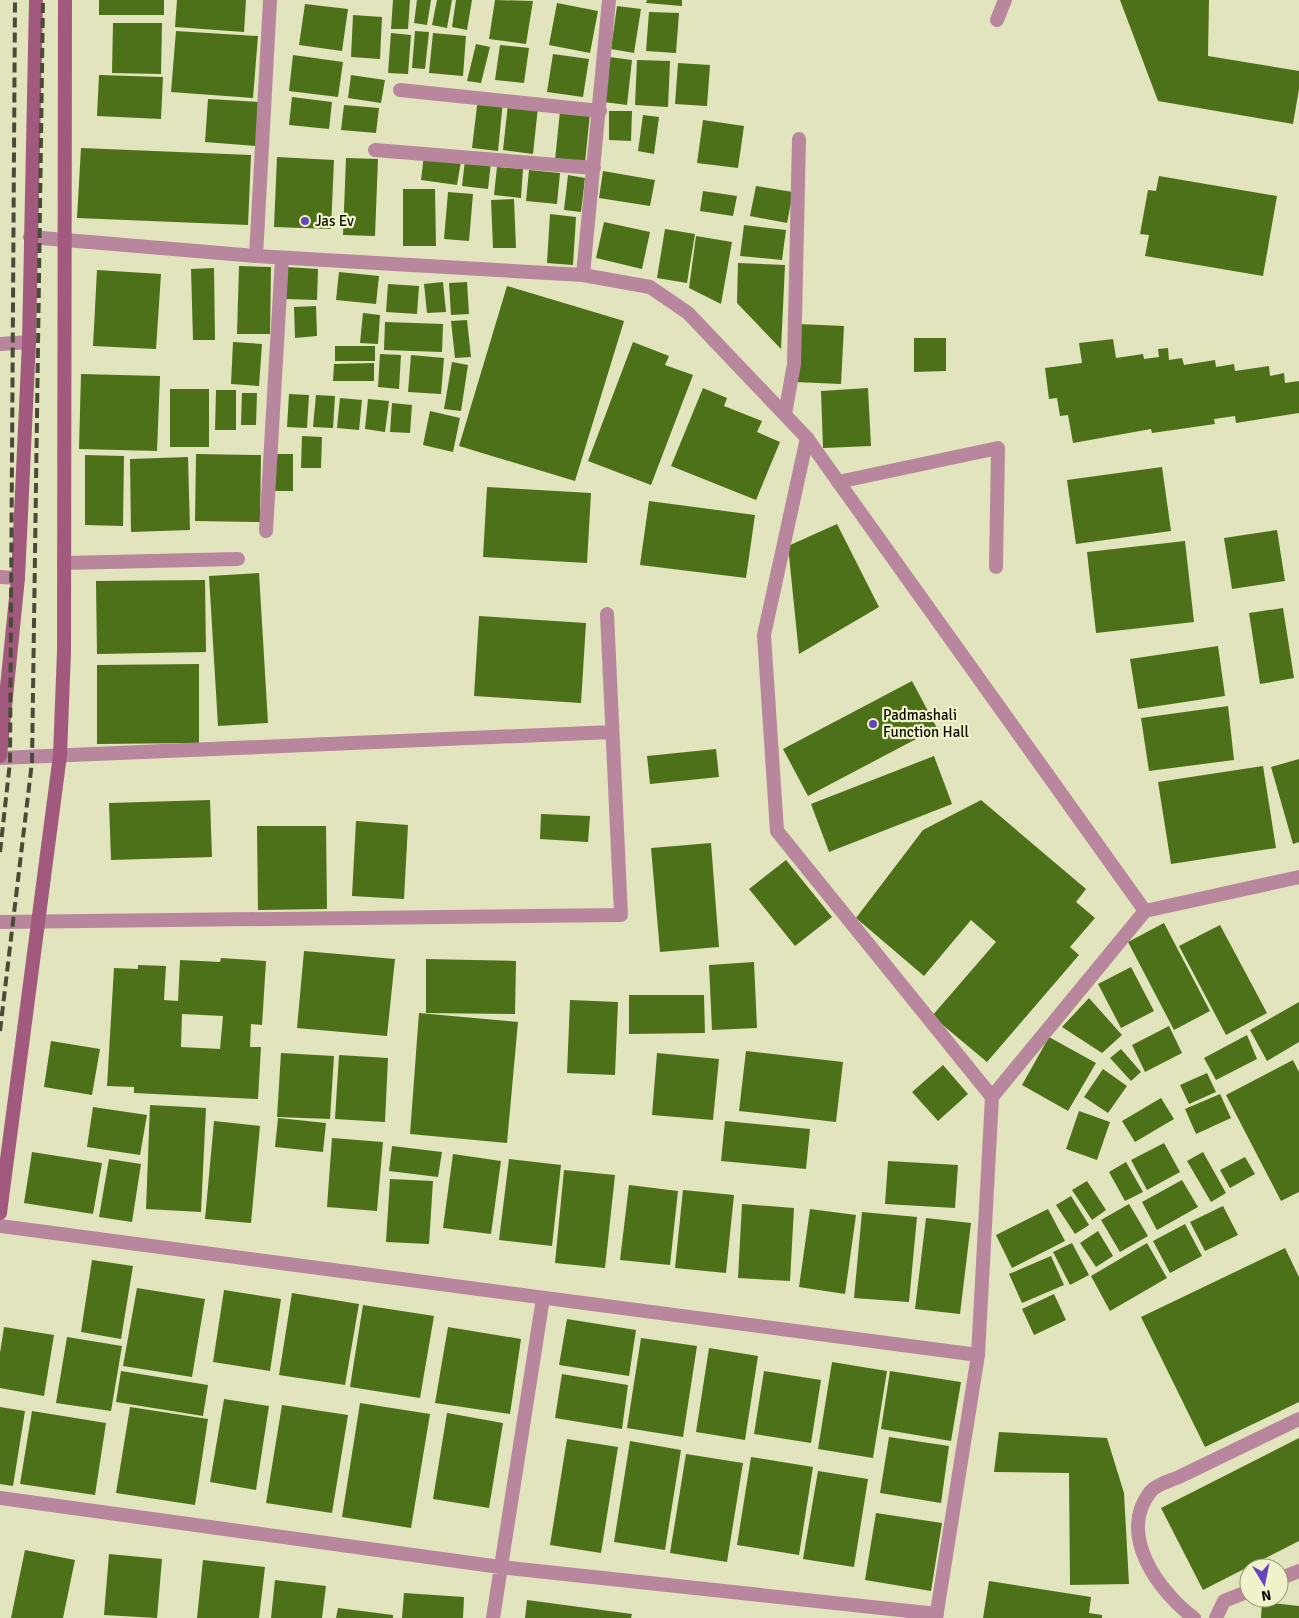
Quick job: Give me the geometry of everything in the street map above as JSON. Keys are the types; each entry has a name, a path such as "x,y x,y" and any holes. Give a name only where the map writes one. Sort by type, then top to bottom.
{"main road":[{"path":"0,757 18,578 29,342 36,0"},
{"path":"0,1213 36,921 60,755 64,651 65,0"}],"street":[{"path":"256,256 270,0"},
{"path":"583,275 609,0"},
{"path":"997,20 1005,0"},
{"path":"400,90 600,111"},
{"path":"785,414 794,364 799,139"},
{"path":"376,150 594,168"},
{"path":"30,237 282,258 583,275 650,287 688,313 807,438 1145,911"},
{"path":"266,531 282,258"},
{"path":"0,344 29,342"},
{"path":"807,438 764,635 777,831 992,1097"},
{"path":"838,482 998,448 996,567"},
{"path":"64,563 238,559"},
{"path":"0,577 18,578"},
{"path":"0,922 621,915 607,614"},
{"path":"0,757 612,732"},
{"path":"0,1498 500,1567 936,1616 978,1355 992,1097 1145,911 1299,876"},
{"path":"0,1226 978,1355"},
{"path":"493,1618 542,1298"},
{"path":"1194,1618 1156,1582 1142,1553 1138,1518 1151,1490 1299,1419"},
{"path":"1216,1618 1224,1601 1239,1595"}],"building":[{"path":"99,0 164,0 164,15 99,15"},
{"path":"177,0 246,0 244,32 175,27"},
{"path":"393,0 410,0 408,29 391,29"},
{"path":"417,0 431,0 427,25 414,23"},
{"path":"437,0 452,0 447,28 432,25"},
{"path":"456,0 472,0 467,30 452,27"},
{"path":"495,0 533,1 526,44 489,39"},
{"path":"647,0 682,0 682,6 646,3"},
{"path":"1120,0 1209,0 1208,56 1299,71 1299,89 1293,124 1158,101"},
{"path":"557,3 598,11 590,53 549,45"},
{"path":"305,4 348,9 342,51 299,45"},
{"path":"617,6 641,9 634,53 611,49"},
{"path":"649,12 679,13 676,53 646,51"},
{"path":"353,15 382,17 380,59 351,57"},
{"path":"113,23 162,23 161,74 112,73"},
{"path":"176,31 258,36 253,98 171,92"},
{"path":"415,31 429,32 425,69 412,68"},
{"path":"391,33 411,35 408,74 388,73"},
{"path":"433,33 466,36 463,76 429,73"},
{"path":"476,44 490,47 481,83 467,81"},
{"path":"500,45 529,48 524,83 495,80"},
{"path":"553,54 589,59 583,97 547,92"},
{"path":"293,55 343,62 338,97 289,91"},
{"path":"609,57 632,60 627,105 604,102"},
{"path":"637,60 670,61 668,107 635,105"},
{"path":"678,63 710,65 707,106 675,104"},
{"path":"99,75 163,77 161,119 97,116"},
{"path":"351,75 385,80 381,103 348,98"},
{"path":"292,97 332,102 329,129 289,125"},
{"path":"478,98 503,101 498,151 472,148"},
{"path":"208,99 259,102 256,146 205,142"},
{"path":"508,104 538,107 533,154 503,150"},
{"path":"344,105 379,108 376,133 341,130"},
{"path":"560,111 590,113 585,163 555,160"},
{"path":"609,111 632,111 631,141 609,140"},
{"path":"643,115 659,117 654,154 638,151"},
{"path":"703,120 744,126 738,168 697,163"},
{"path":"81,148 251,155 248,225 77,218"},
{"path":"424,155 461,161 457,185 421,180"},
{"path":"277,157 334,160 331,229 274,227"},
{"path":"346,158 378,159 375,236 343,235"},
{"path":"465,160 491,162 488,189 462,186"},
{"path":"497,167 523,169 521,198 494,195"},
{"path":"529,170 560,173 557,204 526,201"},
{"path":"603,171 655,180 650,206 599,198"},
{"path":"568,175 585,178 581,212 564,210"},
{"path":"1159,176 1277,196 1263,276 1145,256 1149,235 1140,234 1148,190 1156,191"},
{"path":"756,186 793,192 787,223 750,216"},
{"path":"403,189 435,189 436,246 403,246"},
{"path":"703,191 737,196 733,216 700,211"},
{"path":"448,192 473,194 469,241 444,239"},
{"path":"514,199 516,248 493,248 491,200"},
{"path":"550,214 576,217 573,265 547,263"},
{"path":"604,222 650,232 642,269 596,258"},
{"path":"744,225 786,230 782,260 740,256"},
{"path":"665,229 695,234 687,283 657,278"},
{"path":"696,236 732,242 721,304 689,288"},
{"path":"738,263 785,265 781,349 737,303"},
{"path":"239,266 271,267 270,334 237,334"},
{"path":"286,267 318,269 317,300 285,299"},
{"path":"214,268 215,340 193,340 191,269"},
{"path":"97,270 161,274 156,349 93,346"},
{"path":"339,272 379,276 376,304 336,300"},
{"path":"443,282 446,312 427,313 424,284"},
{"path":"467,282 469,314 451,315 449,283"},
{"path":"388,284 419,286 417,314 386,312"},
{"path":"507,286 624,321 575,481 459,446"},
{"path":"316,306 317,336 295,338 294,307"},
{"path":"363,313 380,315 378,344 360,343"},
{"path":"467,320 471,357 455,358 451,321"},
{"path":"385,322 443,324 442,352 384,350"},
{"path":"798,324 844,326 841,384 795,382"},
{"path":"914,338 946,338 946,371 914,372"},
{"path":"1113,339 1116,358 1143,354 1144,359 1159,357 1158,349 1168,348 1169,360 1182,358 1184,365 1215,360 1216,367 1234,364 1235,371 1269,366 1270,376 1284,373 1285,383 1299,381 1299,413 1236,423 1235,416 1214,419 1215,424 1152,433 1151,429 1073,443 1068,415 1060,416 1057,398 1049,399 1045,368 1082,363 1079,343"},
{"path":"233,342 262,344 259,386 231,384"},
{"path":"633,342 669,356 665,365 693,375 651,485 588,461"},
{"path":"335,346 375,346 375,361 335,361"},
{"path":"380,354 401,355 399,389 378,387"},
{"path":"411,355 444,358 441,394 408,392"},
{"path":"452,362 468,365 461,411 444,409"},
{"path":"374,363 374,381 333,381 334,364"},
{"path":"81,374 160,376 157,451 79,449"},
{"path":"703,388 727,398 724,406 762,421 757,432 780,442 756,500 671,466"},
{"path":"868,388 871,446 823,448 821,391"},
{"path":"170,389 209,389 209,447 170,447"},
{"path":"216,390 236,390 236,430 215,430"},
{"path":"242,393 257,393 256,425 241,425"},
{"path":"289,394 309,395 307,428 287,427"},
{"path":"316,395 335,396 333,428 313,427"},
{"path":"340,398 362,400 359,430 337,428"},
{"path":"368,399 389,401 385,432 365,429"},
{"path":"392,403 412,405 410,433 390,432"},
{"path":"430,411 460,418 453,452 423,445"},
{"path":"302,436 322,437 321,468 301,468"},
{"path":"196,454 261,455 260,522 195,521"},
{"path":"273,454 293,454 293,491 273,491"},
{"path":"85,455 124,456 123,526 85,525"},
{"path":"188,457 190,530 131,532 130,459"},
{"path":"1162,467 1171,531 1076,544 1067,480"},
{"path":"487,487 591,493 587,563 483,557"},
{"path":"649,501 755,515 746,578 640,565"},
{"path":"837,524 879,607 799,654 788,546"},
{"path":"1277,530 1285,581 1232,589 1224,538"},
{"path":"1185,541 1194,622 1096,633 1087,552"},
{"path":"259,573 268,723 218,726 209,576"},
{"path":"205,580 206,652 97,654 96,581"},
{"path":"1283,608 1294,678 1260,684 1249,613"},
{"path":"479,616 586,623 581,703 474,696"},
{"path":"1218,646 1225,696 1138,709 1130,659"},
{"path":"199,664 199,743 97,744 97,665"},
{"path":"912,681 937,728 808,796 783,749"},
{"path":"1228,706 1234,760 1149,771 1141,718"},
{"path":"716,749 719,777 650,784 647,756"},
{"path":"934,756 952,804 829,852 811,804"},
{"path":"1299,759 1299,842 1293,844 1271,767"},
{"path":"1263,766 1276,848 1171,864 1158,782"},
{"path":"210,800 212,857 111,860 109,803"},
{"path":"981,800 1086,889 1076,902 1095,918 1070,947 1079,955 987,1062 932,1016 996,942 971,920 924,976 856,918 923,830"},
{"path":"541,814 590,816 588,842 540,839"},
{"path":"356,821 408,825 404,899 352,896"},
{"path":"257,826 326,826 327,909 258,910"},
{"path":"711,843 719,947 660,952 651,848"},
{"path":"786,860 832,917 795,946 749,889"},
{"path":"1164,923 1210,1011 1174,1030 1128,942"},
{"path":"1220,925 1267,1013 1226,1035 1179,946"},
{"path":"304,951 395,959 387,1036 297,1028"},
{"path":"221,958 266,961 262,1025 251,1024 250,1047 261,1047 258,1099 134,1093 134,1087 107,1086 114,968 138,969 138,965 166,966 164,1000 178,1001 180,960 220,962","holes":["182,1014 223,1016 220,1049 181,1047"]},
{"path":"426,959 516,961 515,1014 426,1013"},
{"path":"754,962 757,1028 712,1030 709,965"},
{"path":"1131,967 1154,1011 1121,1028 1098,984"},
{"path":"629,995 704,995 705,1033 629,1034"},
{"path":"1089,998 1122,1035 1102,1053 1062,1027"},
{"path":"570,1000 618,1002 615,1075 567,1073"},
{"path":"1299,1002 1299,1042 1267,1061 1250,1030"},
{"path":"419,1013 518,1022 507,1143 410,1134"},
{"path":"1169,1026 1182,1053 1145,1072 1132,1045"},
{"path":"1247,1035 1257,1059 1216,1080 1204,1058"},
{"path":"1049,1037 1096,1063 1068,1111 1022,1085"},
{"path":"51,1041 100,1049 92,1095 44,1087"},
{"path":"1121,1049 1141,1072 1131,1081 1110,1058"},
{"path":"746,1051 843,1062 836,1122 739,1111"},
{"path":"281,1053 334,1056 330,1119 277,1117"},
{"path":"657,1053 719,1059 713,1120 652,1115"},
{"path":"339,1055 388,1058 385,1122 335,1119"},
{"path":"1293,1060 1299,1072 1299,1192 1281,1201 1226,1095"},
{"path":"943,1065 968,1094 938,1121 912,1092"},
{"path":"1103,1069 1127,1086 1108,1113 1084,1097"},
{"path":"1207,1073 1216,1092 1189,1104 1180,1085"},
{"path":"1220,1094 1231,1118 1196,1134 1185,1109"},
{"path":"1161,1098 1174,1119 1135,1142 1122,1121"},
{"path":"150,1105 206,1108 201,1212 146,1209"},
{"path":"93,1107 147,1115 140,1155 87,1147"},
{"path":"1079,1111 1110,1122 1097,1160 1066,1149"},
{"path":"278,1118 326,1123 323,1152 275,1147"},
{"path":"214,1121 260,1126 251,1223 205,1219"},
{"path":"725,1121 810,1129 806,1169 721,1161"},
{"path":"332,1138 383,1142 377,1211 327,1207"},
{"path":"1164,1143 1180,1172 1147,1190 1131,1160"},
{"path":"392,1146 442,1152 438,1177 389,1171"},
{"path":"32,1152 102,1163 93,1214 24,1203"},
{"path":"1203,1152 1226,1193 1211,1202 1187,1161"},
{"path":"453,1154 501,1161 491,1234 443,1228"},
{"path":"1245,1157 1255,1174 1230,1188 1220,1170"},
{"path":"109,1159 141,1164 132,1222 99,1217"},
{"path":"509,1159 561,1165 552,1246 499,1240"},
{"path":"888,1161 958,1165 955,1208 885,1204"},
{"path":"1126,1162 1143,1192 1125,1201 1109,1172"},
{"path":"564,1170 615,1175 605,1268 555,1263"},
{"path":"390,1179 433,1181 429,1244 386,1242"},
{"path":"1182,1180 1198,1207 1157,1230 1142,1202"},
{"path":"1087,1181 1106,1210 1092,1220 1072,1190"},
{"path":"629,1185 678,1191 670,1265 620,1260"},
{"path":"683,1190 734,1195 726,1273 675,1268"},
{"path":"1071,1196 1089,1225 1075,1234 1056,1205"},
{"path":"742,1204 794,1208 790,1281 738,1278"},
{"path":"1129,1204 1148,1236 1120,1252 1101,1220"},
{"path":"1223,1206 1238,1235 1205,1251 1190,1222"},
{"path":"810,1209 856,1215 845,1294 799,1287"},
{"path":"1048,1209 1065,1241 1012,1268 996,1235"},
{"path":"862,1212 917,1217 909,1302 854,1298"},
{"path":"926,1218 971,1223 960,1314 915,1309"},
{"path":"1185,1224 1202,1256 1170,1273 1153,1241"},
{"path":"1098,1231 1113,1256 1096,1267 1080,1243"},
{"path":"1072,1243 1089,1275 1070,1285 1053,1252"},
{"path":"1147,1243 1167,1278 1110,1311 1091,1276"},
{"path":"1285,1248 1299,1277 1299,1402 1205,1447 1141,1317"},
{"path":"1051,1256 1064,1285 1022,1303 1009,1274"},
{"path":"92,1260 133,1266 121,1339 81,1332"},
{"path":"137,1288 205,1299 192,1377 123,1366"},
{"path":"224,1290 281,1299 270,1371 213,1362"},
{"path":"292,1293 359,1304 345,1385 279,1375"},
{"path":"1054,1294 1066,1320 1034,1335 1022,1309"},
{"path":"363,1305 434,1316 420,1398 350,1387"},
{"path":"567,1319 636,1330 629,1376 559,1365"},
{"path":"4,1327 54,1335 44,1396 0,1388 0,1353"},
{"path":"448,1327 521,1339 510,1414 435,1403"},
{"path":"67,1337 122,1346 111,1411 56,1403"},
{"path":"641,1338 697,1346 683,1437 627,1428"},
{"path":"709,1348 758,1356 745,1440 696,1432"},
{"path":"832,1362 887,1371 873,1458 818,1449"},
{"path":"121,1371 208,1385 203,1416 116,1402"},
{"path":"764,1371 821,1380 811,1443 754,1434"},
{"path":"890,1371 961,1382 951,1441 881,1429"},
{"path":"562,1374 628,1385 622,1429 555,1418"},
{"path":"224,1399 269,1406 256,1490 210,1482"},
{"path":"360,1403 430,1414 411,1528 342,1517"},
{"path":"282,1405 348,1415 332,1513 266,1503"},
{"path":"0,1407 25,1411 13,1486 0,1484"},
{"path":"130,1407 208,1419 195,1505 116,1493"},
{"path":"32,1411 106,1423 95,1495 20,1484"},
{"path":"447,1413 503,1423 489,1508 433,1499"},
{"path":"999,1432 1107,1438 1124,1493 1129,1584 1070,1585 1069,1473 994,1472"},
{"path":"889,1437 949,1446 941,1503 880,1493"},
{"path":"1299,1438 1299,1541 1266,1558 1239,1558 1239,1572 1203,1590 1161,1508"},
{"path":"567,1439 618,1447 601,1553 550,1545"},
{"path":"630,1441 681,1450 665,1550 614,1542"},
{"path":"686,1454 743,1463 727,1562 670,1553"},
{"path":"751,1457 813,1467 799,1555 737,1545"},
{"path":"818,1471 868,1479 854,1567 803,1559"},
{"path":"876,1513 942,1523 931,1591 865,1580"},
{"path":"25,1550 75,1560 63,1618 11,1618"},
{"path":"109,1554 162,1559 157,1618 104,1615"},
{"path":"203,1560 265,1567 259,1618 197,1618"},
{"path":"275,1580 326,1586 322,1618 271,1618"},
{"path":"989,1581 1091,1597 1089,1613 1102,1615 1102,1618 983,1618"},
{"path":"404,1593 464,1597 463,1618 402,1618"},
{"path":"527,1600 632,1614 631,1618 525,1618"},
{"path":"1289,1605 1299,1606 1299,1618 1261,1618 1262,1608 1289,1608"},
{"path":"338,1608 393,1615 393,1618 336,1618"}],"railway":[{"path":"0,852 10,762 15,0"},
{"path":"0,1031 32,762 43,0"}],"place":[{"name":"Jas Ev","path":"305,221"},
{"name":"Padmashali Function Hall","path":"873,724"}]}
